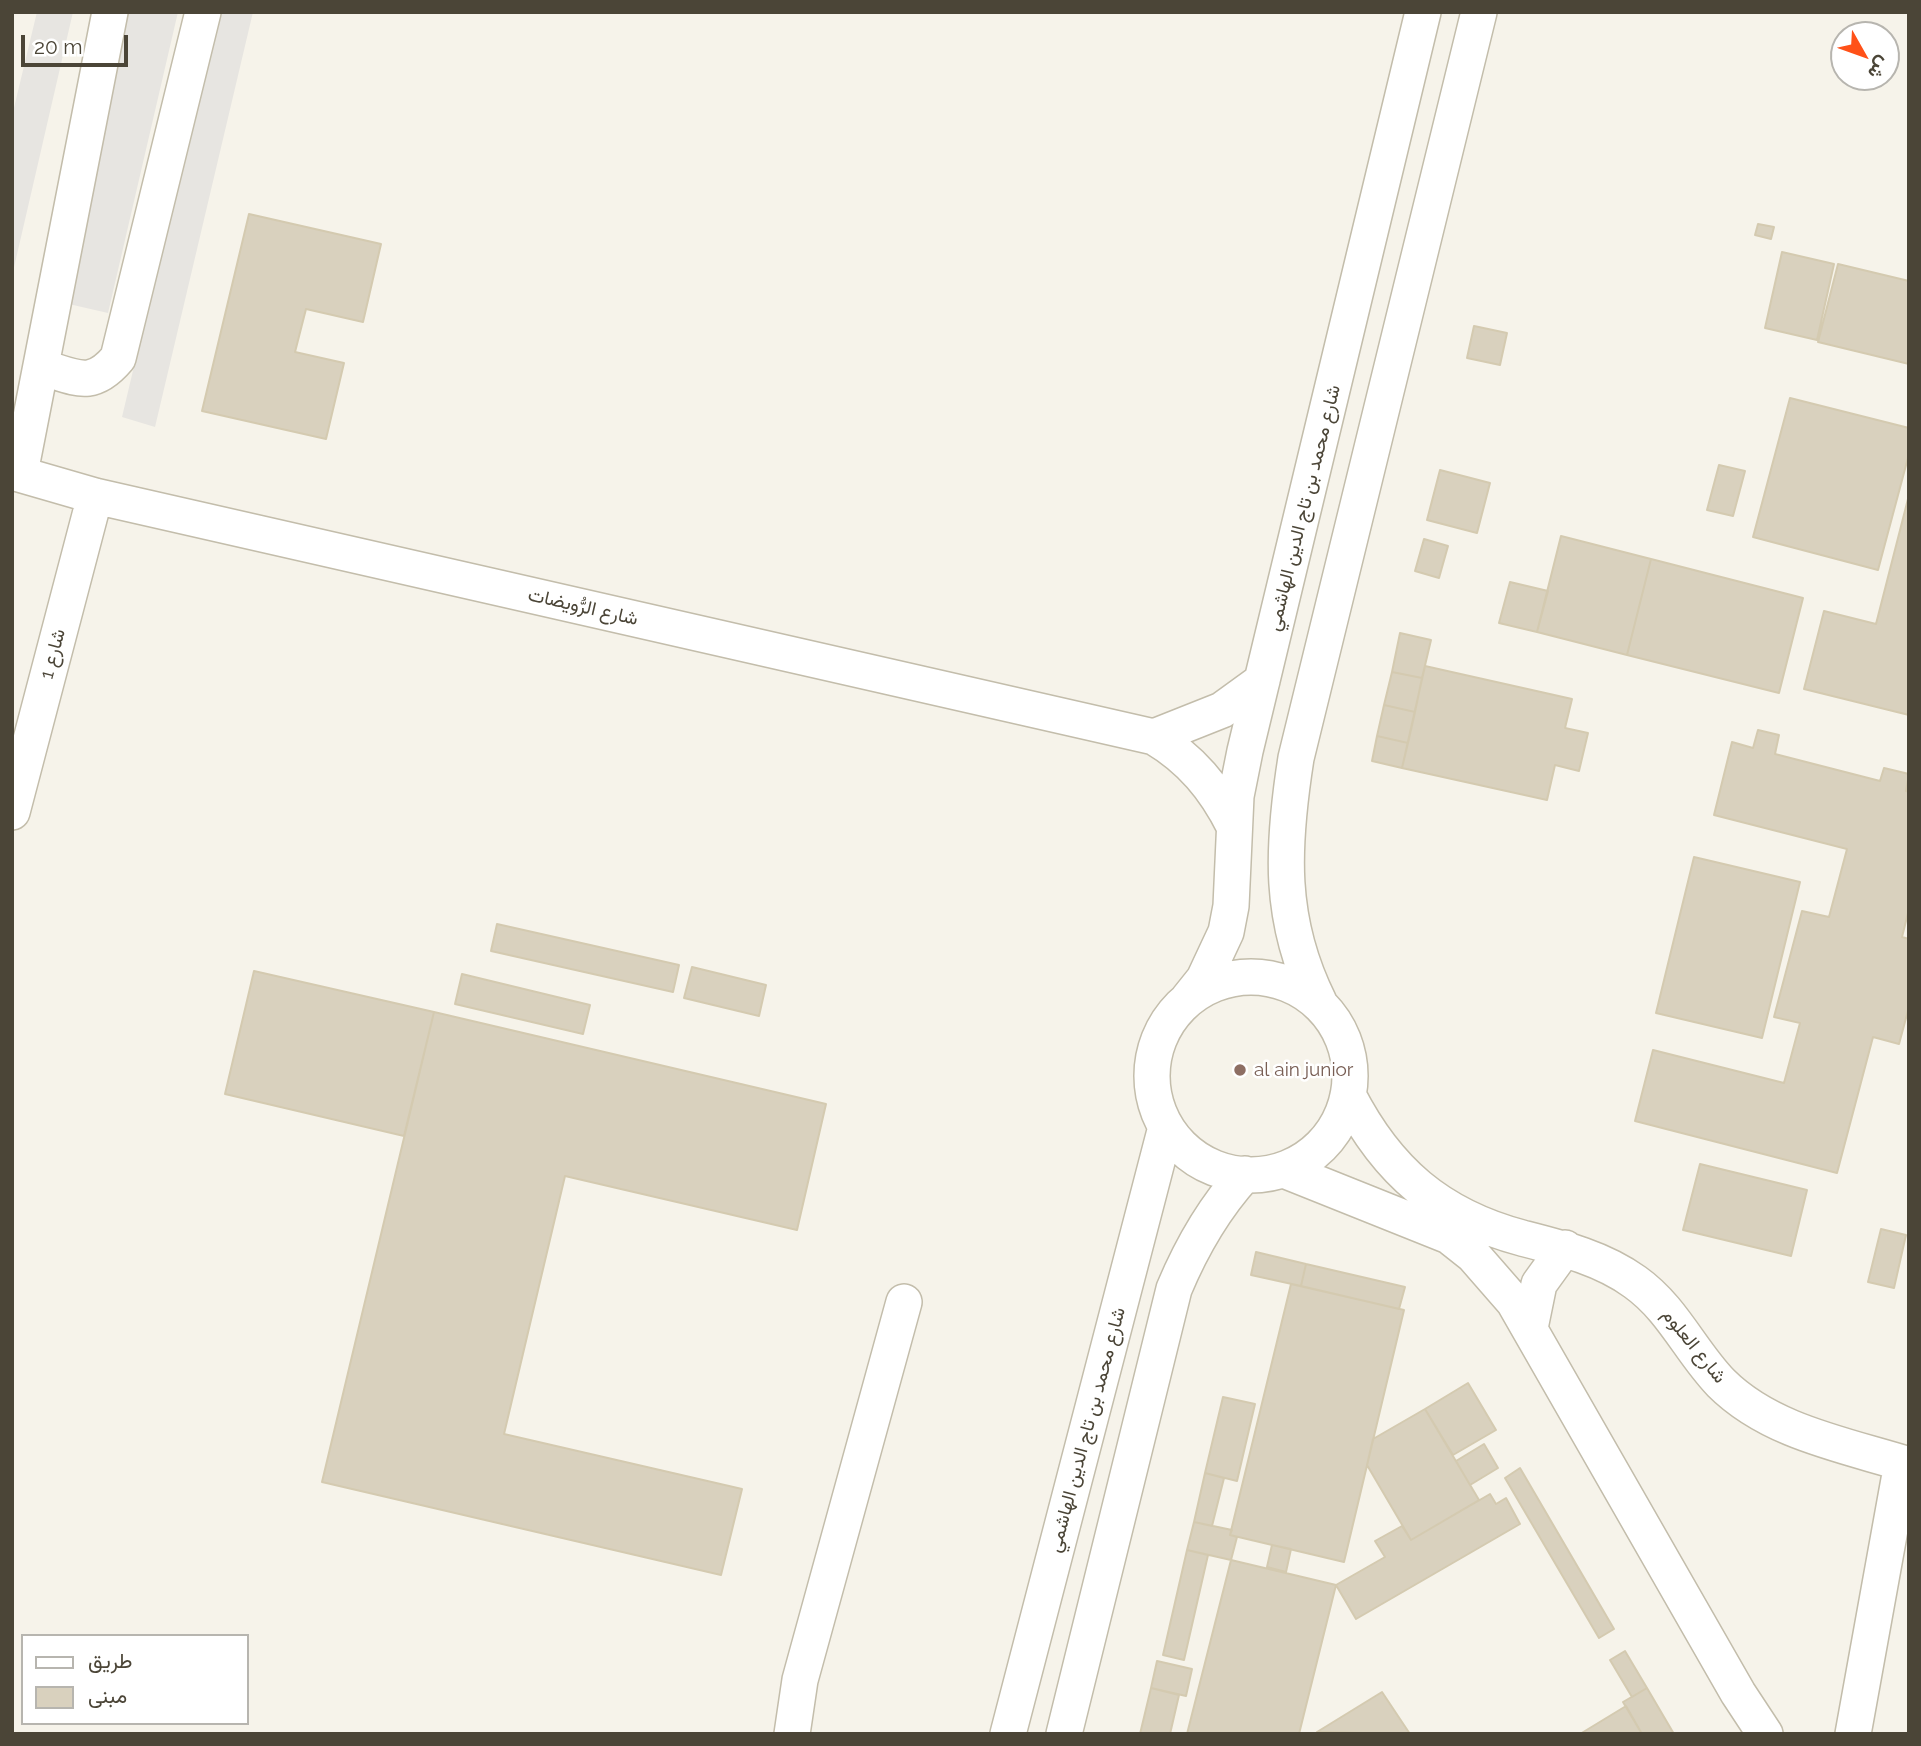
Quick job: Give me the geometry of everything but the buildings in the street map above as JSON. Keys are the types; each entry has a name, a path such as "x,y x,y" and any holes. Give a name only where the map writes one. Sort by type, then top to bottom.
{"street":[{"path":"16,472 41,367 110,12"},
{"path":"41,367 84,379 98,377 118,358 203,12"},
{"name":"شارع محمد بن تاج الدين الهاشمي","path":"1188,999 1204,979 1226,932 1231,906 1236,796 1423,12"},
{"path":"1319,1002 1294,943 1288,911 1286,819 1296,758 1479,12"},
{"name":"شارع الرُّويضات","path":"16,472 95,496 1154,737 1192,765 1209,784 1234,827"},
{"name":"شارع 1","path":"12,812 27,697 95,496"},
{"path":"1154,737 1212,716 1262,681"},
{"path":"1249,977 1268,977 1295,986 1319,1002 1335,1021 1346,1044 1350,1070 1348,1095 1340,1119 1326,1141 1306,1158 1284,1170 1245,1174 1205,1164 1183,1148 1166,1127 1155,1101 1152,1073 1156,1045 1169,1020 1188,999 1212,985 1249,977"},
{"name":"شارع العلوم","path":"1348,1095 1366,1130 1389,1160 1416,1187 1471,1220 1521,1238 1565,1248 1613,1269 1655,1298 1703,1362 1744,1402 1794,1430 1905,1464"},
{"name":"شارع محمد بن تاج الدين الهاشمي","path":"1008,1734 1166,1127"},
{"name":"شارع العلوم","path":"1284,1170 1450,1236 1485,1242 1521,1238"},
{"path":"1064,1734 1174,1289 1205,1226 1224,1197 1245,1174"},
{"path":"1450,1236 1495,1278 1530,1328 1738,1693 1765,1734"},
{"path":"1530,1328 1539,1284 1565,1248"},
{"path":"792,1734 800,1680 904,1302"},
{"path":"1851,1732 1905,1464"}],"shaded area":[{"path":"37,12 73,12 12,276 12,116"},
{"path":"113,12 178,12 108,313 47,299"},
{"path":"218,12 253,12 155,427 122,417"}],"place":[{"name":"al ain junior","path":"1240,1070"}]}
